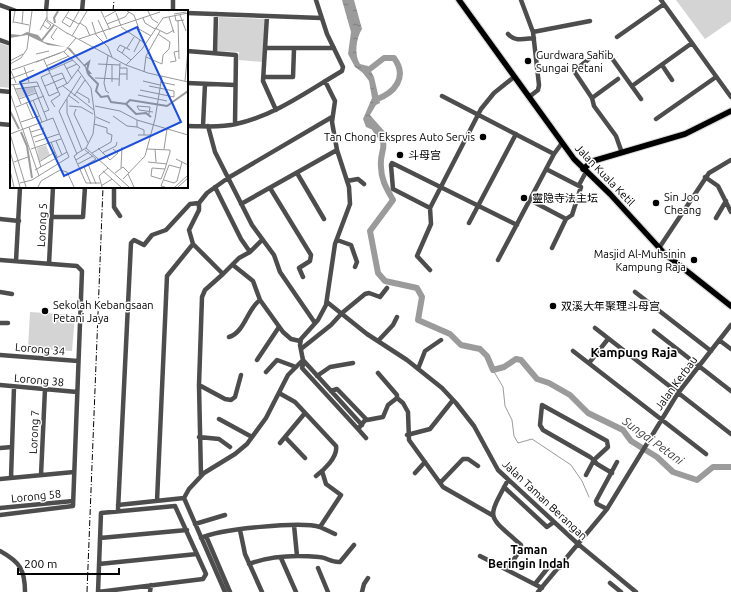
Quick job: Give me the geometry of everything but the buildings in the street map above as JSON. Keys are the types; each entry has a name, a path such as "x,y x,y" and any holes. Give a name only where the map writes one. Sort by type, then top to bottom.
{"main road":[{"name":"Jalan Kuala Ketil","path":"459,0 562,143 584,170 610,194 659,248 681,268 731,306"},
{"path":"584,170 594,161 685,134 731,111"}],"street":[{"path":"46,10 47,0"},
{"path":"82,10 83,0"},
{"path":"173,10 174,0"},
{"path":"188,126 235,124 276,110 343,69 321,18 316,0"},
{"path":"521,0 533,32 539,87 529,97"},
{"path":"617,37 663,2 731,97"},
{"path":"0,5 13,10"},
{"path":"188,13 321,18"},
{"path":"215,52 216,14"},
{"path":"267,16 263,77 264,86 276,110"},
{"path":"533,32 590,21"},
{"path":"508,34 514,39 518,40 534,38"},
{"path":"0,40 10,44"},
{"path":"632,86 692,43"},
{"path":"265,48 334,48"},
{"path":"263,77 293,77 294,49"},
{"path":"188,51 215,52 236,55 235,124"},
{"path":"622,153 616,136 594,106 592,98 574,72 597,54 604,53 609,55 641,99"},
{"path":"662,65 672,80"},
{"path":"430,270 417,256 431,224 430,208 478,114 494,93 514,76"},
{"path":"656,119 716,77"},
{"path":"592,98 618,79"},
{"path":"325,81 336,104 332,117 337,150 347,181 350,204 337,240 327,302 323,314 300,341 303,361 302,368 366,438"},
{"path":"188,83 235,85"},
{"path":"205,84 205,126 213,148 262,240 274,255 280,272 315,323"},
{"path":"0,91 10,92"},
{"path":"442,96 554,154"},
{"path":"118,510 130,246 134,240 144,245 152,235 166,230 190,204 199,203 215,187 228,178 332,117"},
{"path":"0,124 10,125"},
{"path":"469,223 516,134"},
{"path":"498,260 554,154 562,143"},
{"path":"242,204 337,150"},
{"path":"659,248 706,177 711,171 731,160"},
{"path":"430,208 394,189 391,164 394,164 517,225"},
{"path":"546,169 579,185"},
{"path":"552,248 566,219 572,215 581,190 579,185 584,170"},
{"path":"297,173 324,219"},
{"path":"706,177 718,186 731,212"},
{"path":"347,181 358,178 364,184"},
{"path":"215,187 241,239 250,252"},
{"path":"16,261 20,188"},
{"name":"Lorong 5","path":"49,264 53,188"},
{"path":"51,217 83,217 85,188"},
{"path":"114,188 114,207 120,216"},
{"path":"270,188 312,257 310,261 299,268 303,277"},
{"path":"530,200 566,219"},
{"path":"716,218 726,201"},
{"path":"199,203 199,210 188,230 193,244 223,274"},
{"path":"0,219 19,221"},
{"path":"201,476 199,385 202,297 205,290 239,258 250,252 262,240"},
{"path":"337,240 351,245 357,262 355,267"},
{"path":"157,501 167,276 193,244"},
{"path":"0,260 77,266 82,271 73,501 71,507 0,515"},
{"path":"232,265 253,281 260,300 279,327 291,339 300,341"},
{"path":"301,349 331,325 342,313 365,294 369,293 381,296 387,288"},
{"path":"0,292 12,294"},
{"path":"635,292 710,351"},
{"path":"229,337 238,331 252,308 260,300"},
{"name":"Jalan Taman Berangan","path":"327,302 418,369 453,400 474,426 495,465 508,480 578,544 636,592"},
{"path":"378,341 393,325 397,317"},
{"path":"0,323 8,323"},
{"name":"Jalan Kerbau","path":"540,590 607,509 678,393 731,325"},
{"path":"257,360 279,327"},
{"path":"595,328 731,434"},
{"path":"654,331 731,391"},
{"path":"589,363 608,339"},
{"path":"418,369 425,351 441,340"},
{"path":"719,340 731,349"},
{"path":"573,351 706,454"},
{"name":"Lorong 34","path":"0,355 78,361"},
{"path":"266,372 277,360 296,367"},
{"path":"230,592 204,537 195,524 184,498 189,488 201,476 243,448 266,418 288,376 303,361"},
{"path":"303,361 362,425"},
{"path":"317,376 330,367 353,363"},
{"path":"378,373 397,395 397,398 403,403 408,412 407,435 409,440 440,483 446,490 492,515 495,521 521,545 520,550 507,570"},
{"path":"199,385 224,399 231,400 235,396 241,375"},
{"name":"Lorong 38","path":"0,385 77,392"},
{"path":"11,478 14,387"},
{"name":"Lorong 7","path":"41,475 45,389"},
{"path":"331,391 337,389 339,390 367,420"},
{"path":"280,393 295,402 337,448 322,471 316,476"},
{"path":"358,429 367,420 377,420 383,417 388,405 397,398"},
{"path":"407,435 430,429 453,400"},
{"path":"586,475 594,460 608,447 607,442 542,405 540,425 543,430 594,460 612,473"},
{"path":"280,443 306,413"},
{"path":"219,419 252,437"},
{"path":"199,437 219,439 230,447"},
{"path":"285,437 305,458"},
{"path":"0,448 12,447"},
{"path":"440,483 463,459 468,459 478,466"},
{"path":"415,473 425,462"},
{"path":"607,509 597,504 596,501 617,462"},
{"path":"320,528 341,496 326,484 322,471"},
{"path":"0,479 74,472"},
{"path":"492,515 508,480"},
{"path":"504,488 547,527 554,522"},
{"path":"118,505 184,498"},
{"name":"Lorong 58","path":"0,508 73,501"},
{"path":"175,506 206,574 204,579 98,592 101,513 118,510 175,506"},
{"path":"195,524 225,515"},
{"path":"204,537 218,532 307,524 334,534"},
{"path":"294,525 297,556"},
{"path":"100,538 187,530"},
{"path":"240,530 245,554 262,592"},
{"path":"204,537 225,592"},
{"path":"250,564 263,559 297,556 320,557 340,562 354,545"},
{"path":"0,551 16,562 22,570 25,577 25,592"},
{"path":"99,564 197,554"},
{"path":"480,556 535,584 540,590"},
{"path":"282,558 296,592"},
{"path":"535,584 551,564 559,568"},
{"path":"318,568 328,592"},
{"path":"362,592 364,584 368,578"},
{"path":"610,583 621,592"},
{"path":"150,592 151,585"}],"shaded area":[{"path":"676,0 731,0 731,21 705,39"},
{"path":"219,17 265,19 263,62 239,60 239,52 217,51"},
{"path":"0,43 10,47 10,88 0,87"},
{"path":"30,312 75,315 72,351 28,348"}],"water":[{"path":"342,0 354,0 362,29 357,42 356,51 358,60 360,64 368,66 374,77 380,103 376,105 370,115 386,133 376,135 373,130 366,127 363,119 372,98 369,81 363,73 355,67 348,54 351,32"}],"waterway":[{"name":"Sungai Petani","path":"366,72 384,58 394,58 398,65 400,72 397,84 388,93 375,100"},
{"name":"Sungai Petani","path":"375,129 380,135 383,144 381,156 382,176 393,200 370,231 378,273 385,281 417,288 422,297 418,320 450,334 461,345 480,349 487,356 493,370 504,367 516,359 521,360 537,379 549,383 570,395 588,413 623,430 631,441 657,457 673,472 697,480 713,467 731,467"},
{"path":"493,370 503,387 505,406 512,420 514,436 518,443 532,439 571,465 582,481 589,497"}],"railway":[{"path":"113,10 114,0"},
{"path":"87,592 103,188"}],"place":[{"name":"Gurdwara Sahib Sungai Petani","path":"528,61"},
{"name":"Tan Chong Ekspres Auto Servis","path":"483,137"},
{"name":"斗母宫","path":"400,155"},
{"name":"靈隐寺法主坛","path":"524,198"},
{"name":"Sin Joo Cheang","path":"656,203"},
{"name":"Masjid Al-Muhsinin Kampung Raja","path":"694,260"},
{"name":"双溪大年聚理斗母宫","path":"553,306"},
{"name":"Sekolah Kebangsaan Petani Jaya","path":"45,311"}],"district":[{"name":"Kampung Raja","path":"634,352"},
{"name":"Taman Beringin Indah","path":"529,557"}]}
